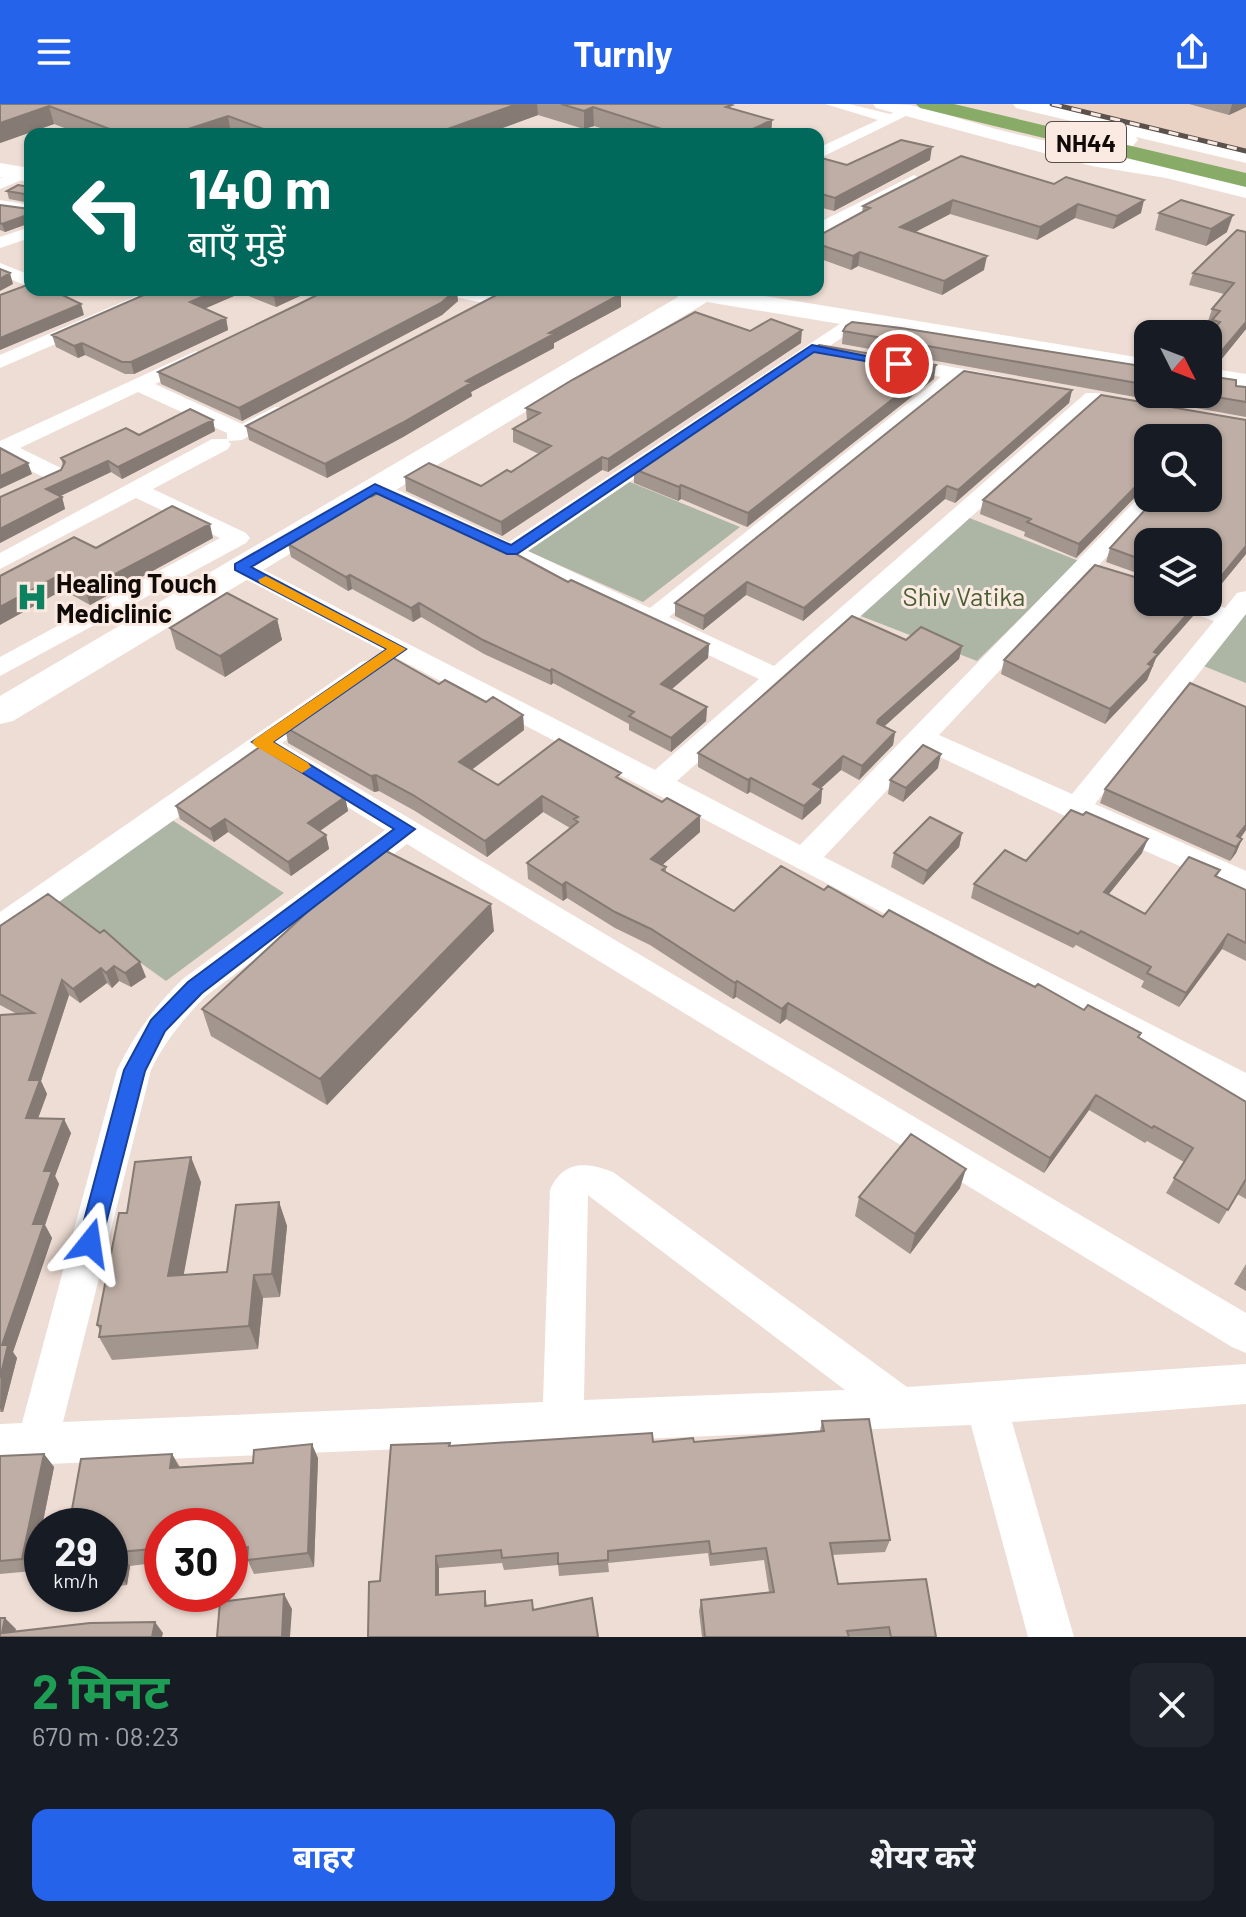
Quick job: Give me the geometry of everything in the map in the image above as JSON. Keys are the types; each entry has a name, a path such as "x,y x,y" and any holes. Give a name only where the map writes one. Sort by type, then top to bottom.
{"highway":[{"name":"NH44","path":"988,104 1246,165"},
{"name":"NH44","path":"909,108 1246,180"}],"street":[{"path":"832,104 909,108 1053,149 1246,191"},
{"path":"1023,104 1246,156"},
{"path":"824,151 909,108"},
{"path":"950,122 978,135 977,149 1018,144 1095,153 1123,146 1127,140 1124,133 1108,124"},
{"path":"0,170 24,174"},
{"path":"824,229 928,174"},
{"path":"0,184 24,176"},
{"path":"0,205 24,209"},
{"path":"0,243 24,234"},
{"path":"0,268 24,281"},
{"path":"10,295 24,287"},
{"path":"0,362 151,296"},
{"path":"465,314 498,296"},
{"path":"0,712 689,296"},
{"path":"724,296 1134,365"},
{"path":"78,303 106,315"},
{"path":"512,551 855,320"},
{"path":"812,348 841,354"},
{"path":"2,449 209,351"},
{"path":"870,359 1017,384"},
{"path":"654,617 957,374"},
{"path":"1222,378 1246,382"},
{"path":"138,384 232,437"},
{"path":"658,783 1100,399 1062,392"},
{"path":"0,562 297,403"},
{"path":"2,449 55,474 27,487"},
{"path":"375,488 778,678"},
{"path":"0,670 238,538 136,489"},
{"path":"804,859 921,737 1099,570 1141,512"},
{"path":"240,567 1246,1089"},
{"path":"1075,809 1238,608"},
{"path":"0,928 261,742 398,649"},
{"path":"0,670 38,689"},
{"path":"921,737 1246,884"},
{"path":"261,742 1246,1334"},
{"path":"407,829 195,987 176,1004 146,1045 134,1070 19,1444 986,1404 1246,1384"},
{"path":"563,1422 568,1190 582,1178 600,1183 902,1408"},
{"path":"986,1404 1051,1637"}],"shaded area":[{"path":"1056,104 1246,104 1246,148"}],"green space":[{"path":"625,480 740,527 643,602 525,550"},
{"name":"Shiv Vatika","path":"967,517 1079,561 977,661 858,615"},
{"path":"1246,611 1246,683 1201,665"},
{"path":"166,816 284,893 166,981 50,898"}],"building":[{"path":"0,104 517,104 451,128 261,128 228,116 191,128 107,128 49,106 0,123"},
{"path":"561,104 729,104 732,105 726,107 772,120 755,128 658,128 593,107 584,111"},
{"path":"901,140 932,147 835,198 824,195 824,159 847,165"},
{"path":"961,156 1054,184 1066,177 1144,200 1117,216 1078,204 1040,227 953,200 900,227 987,256 944,281 860,252 853,256 824,246 824,233 870,208 863,206"},
{"path":"18,185 24,186 24,194 7,191"},
{"path":"1181,200 1233,215 1211,229 1159,213"},
{"path":"0,205 24,208 24,216 2,224"},
{"path":"1237,230 1246,232 1246,322 1222,351 1222,320 1212,320 1220,311 1212,309 1234,283 1193,273"},
{"path":"0,269 10,273 0,279"},
{"path":"24,286 24,296 64,296 81,304 0,338 0,295"},
{"path":"141,296 204,296 190,302 226,318 131,362 122,362 82,343 74,346 52,335"},
{"path":"315,296 449,296 239,408 158,372"},
{"path":"495,296 617,296 466,381 471,383 402,423 325,464 246,426"},
{"path":"695,312 750,331 771,319 802,330 608,459 602,457 501,522 405,477 429,463 481,486 507,470 511,472 551,446 513,429 540,413 526,408"},
{"path":"852,322 901,328 1134,365 1134,383 843,331"},
{"path":"819,345 936,365 748,513 634,469"},
{"path":"964,371 1072,390 958,490 947,486 804,608 747,582 704,616 675,603"},
{"path":"1222,378 1236,380 1236,386 1246,387 1246,402 1222,398"},
{"path":"1101,395 1134,401 1134,408 1176,408 1246,420 1246,546 1222,575 1222,528 1134,528 1134,557 1110,548 1143,512 1222,512 1222,424 1134,424 1134,488 1079,544 1027,522 1031,519 983,500"},
{"path":"190,409 213,420 118,467 108,461 46,489 62,497 0,529 0,497 61,470 65,462 61,458 126,428 139,435"},
{"path":"0,448 28,463 0,476"},
{"path":"382,491 568,582 571,580 709,644 661,684 707,707 671,738 629,716 634,712 552,669 550,671 483,640 419,603 411,608 350,575 346,577 288,544 368,496"},
{"path":"172,506 210,524 85,590 58,576 0,607 0,576 74,537 96,548"},
{"path":"1095,565 1134,577 1134,616 1186,616 1154,652 1158,654 1148,664 1152,666 1110,709 1004,660"},
{"path":"227,593 277,619 220,656 170,628"},
{"path":"852,616 906,640 921,627 962,646 878,720 877,723 895,732 862,766 843,756 813,784 822,789 804,806 698,753"},
{"path":"388,655 439,684 445,680 486,702 493,697 523,715 459,762 498,785 559,739 621,773 616,777 662,802 667,798 700,816 651,859 666,867 662,870 734,911 781,866 824,890 828,886 883,917 889,910 1084,1010 1088,1005 1141,1033 1138,1037 1246,1102 1246,1179 1228,1210 1174,1178 1193,1148 1096,1095 1050,1158 788,1003 782,1009 651,929 615,912 566,882 562,885 527,863 578,822 574,819 578,817 542,796 485,841 413,795 376,775 371,776 285,727"},
{"path":"1190,683 1246,707 1246,825 1237,836 1242,839 1236,847 1105,789"},
{"path":"923,745 941,754 906,788 890,780"},
{"path":"261,746 345,797 308,823 326,835 288,862 225,819 210,829 176,806"},
{"path":"1071,810 1083,815 1086,812 1148,839 1104,892 1145,914 1189,857 1220,870 1215,876 1246,890 1246,943 1228,934 1186,993 1147,973 1151,967 1081,931 1078,934 974,884 1005,850 1026,861"},
{"path":"930,817 962,833 927,871 894,853"},
{"path":"378,847 491,904 320,1079 202,1009"},
{"path":"48,894 100,933 104,930 140,962 125,973 114,966 106,973 101,968 73,989 62,980 29,1080 40,1080 26,1118 64,1119 44,1171 52,1171 33,1224 44,1224 2,1345 8,1345 0,1378 0,1015 34,1013 0,994 0,926"},
{"path":"911,1134 966,1169 915,1234 859,1197"},
{"path":"191,1157 168,1276 227,1272 236,1205 279,1202 272,1274 254,1275 249,1326 99,1337 101,1326 97,1325 119,1213 127,1213 135,1162"},
{"path":"869,1419 890,1540 830,1543 838,1584 926,1579 936,1637 891,1637 889,1627 847,1631 849,1637 705,1637 701,1600 774,1592 766,1548 711,1554 709,1541 608,1551 608,1560 558,1564 558,1553 502,1558 501,1550 436,1556 436,1595 485,1591 485,1606 532,1600 533,1610 592,1598 598,1637 368,1637 369,1582 380,1581 391,1445 450,1443 449,1446 652,1433 653,1442 693,1438 694,1442 824,1431 822,1421"},
{"path":"312,1444 308,1553 248,1560 248,1508 144,1508 144,1550 128,1551 128,1508 72,1508 81,1459 172,1454 170,1468 253,1463 254,1450"},
{"path":"44,1454 33,1508 24,1508 22,1559 0,1561 0,1456"},
{"path":"284,1594 282,1637 217,1637 219,1612 248,1612 248,1598"},
{"path":"0,1618 5,1618 2,1633 90,1623 155,1622 152,1637 0,1637"}],"railway":[{"path":"1052,104 1246,151"}],"slow traffic":[{"path":"266,580 398,649 261,742 302,767"}],"place":[{"name":"Healing Touch Mediclinic","path":"32,597"}],"route":[{"path":"90,1243 134,1070 158,1026 195,987 407,829 261,742 398,649 240,567 375,488 512,551 812,348 899,364"}]}
